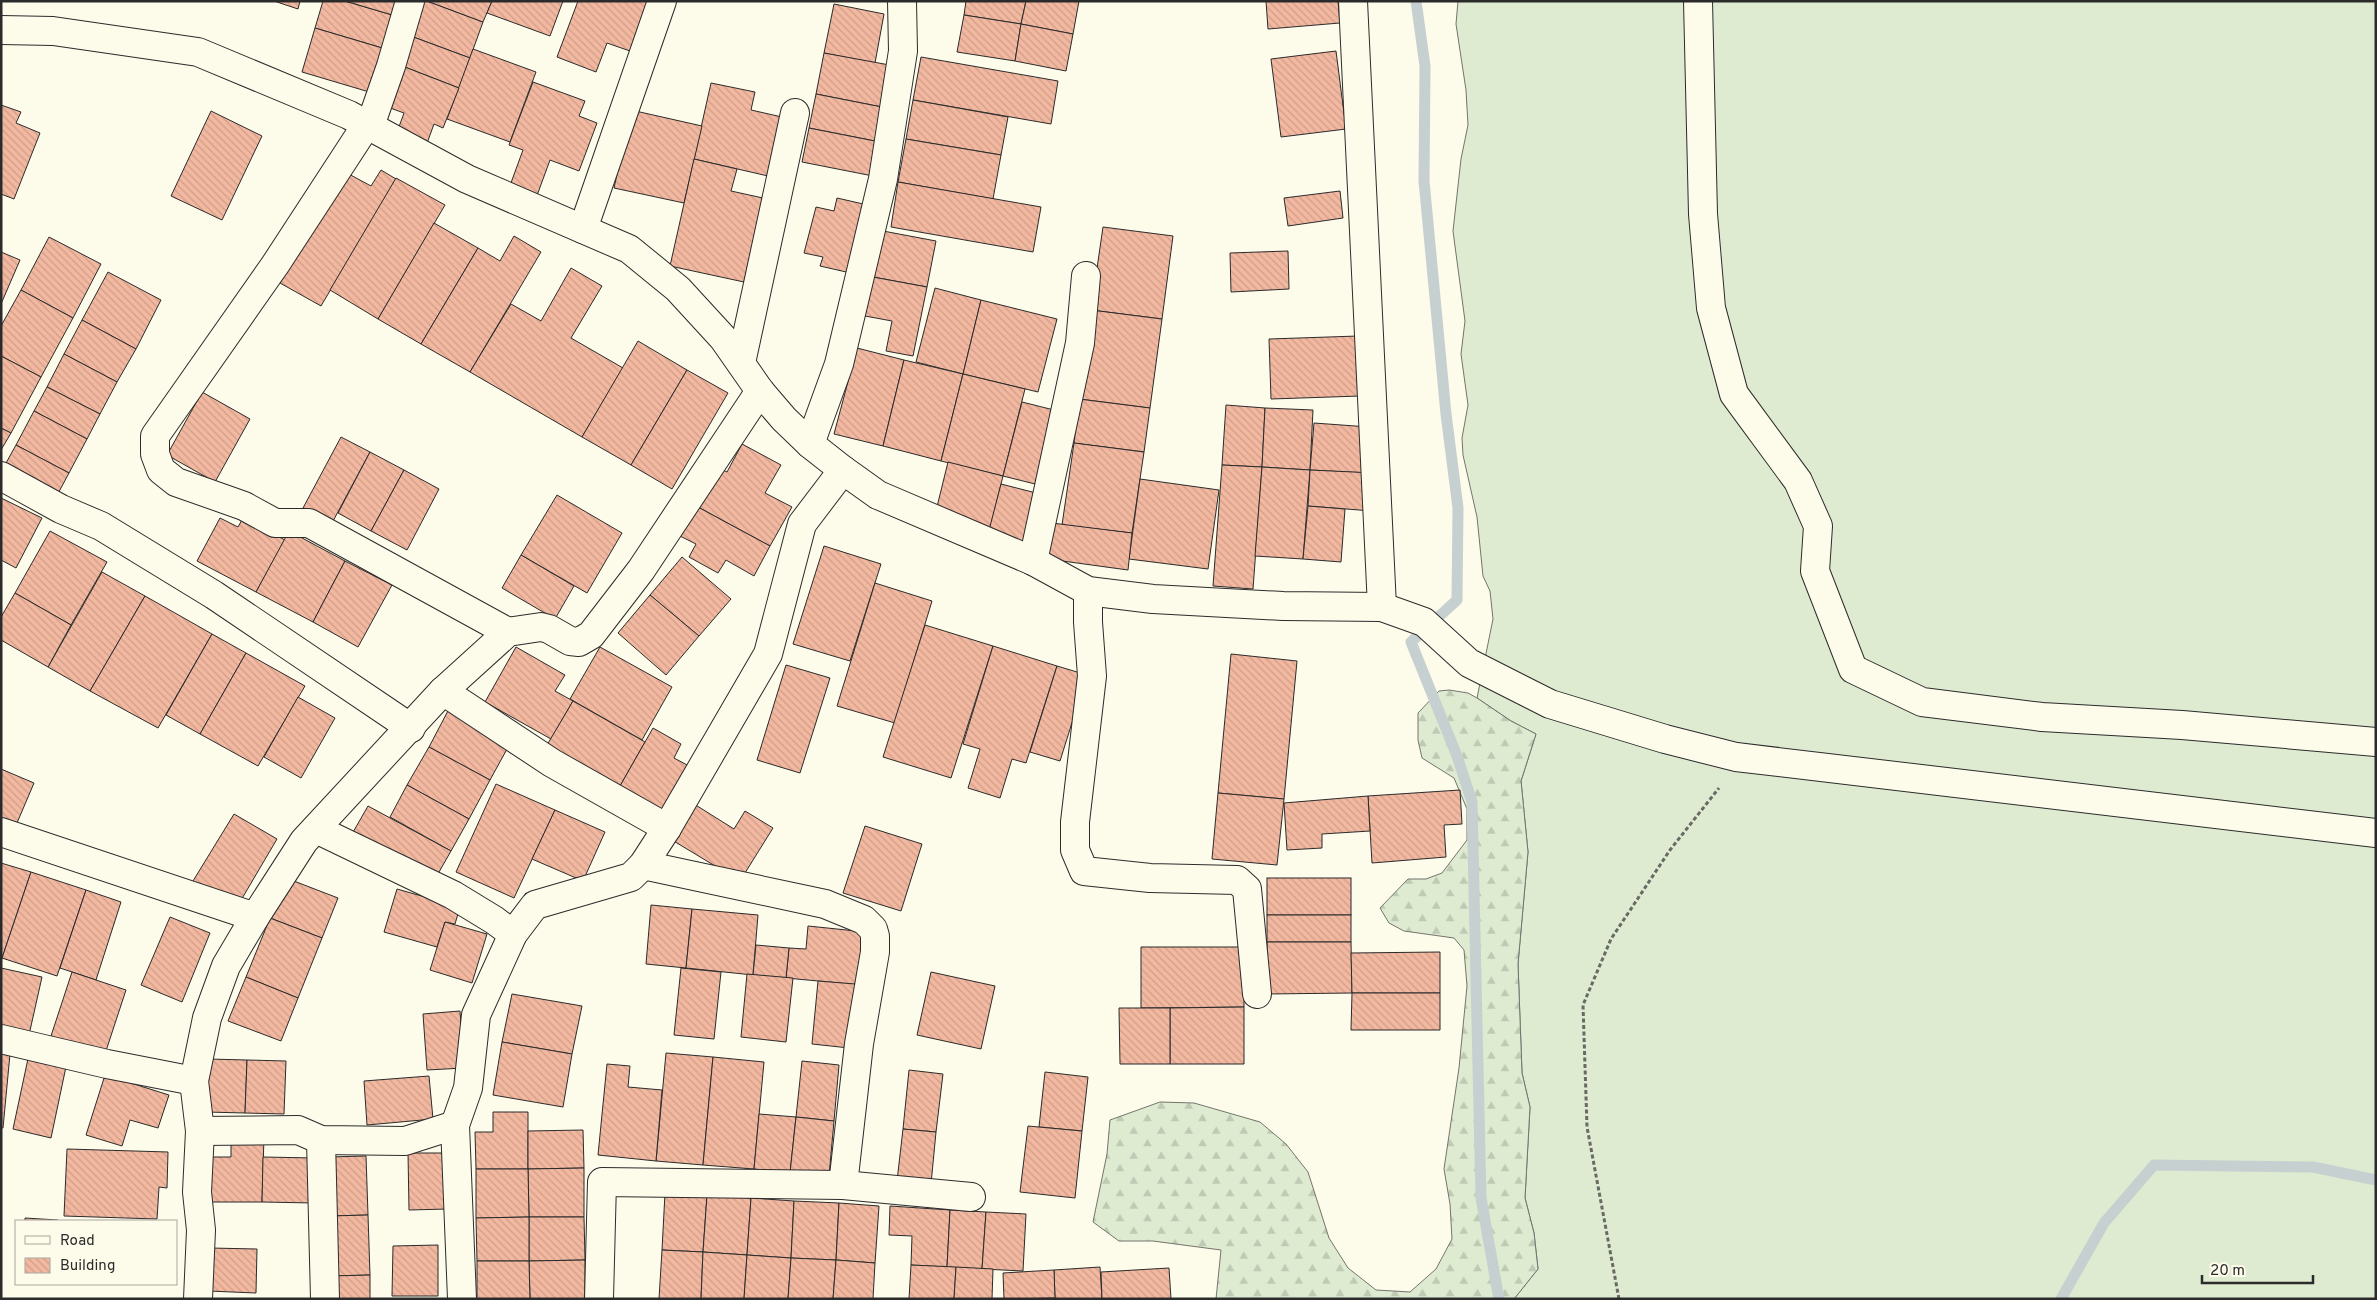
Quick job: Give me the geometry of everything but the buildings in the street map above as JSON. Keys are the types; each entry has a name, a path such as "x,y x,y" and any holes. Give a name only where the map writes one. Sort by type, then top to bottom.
{"street":[{"path":"410,1 391,66 368,125 275,265 156,436 155,454 161,470 176,482 244,506 275,523 310,522 508,632"},
{"path":"583,229 662,1"},
{"path":"810,444 839,364 883,180 903,51 902,1"},
{"path":"1353,1 1382,608"},
{"path":"1698,1 1704,214 1711,308 1734,394 1798,481 1818,526 1815,571 1853,669 1922,702 2042,717 2182,725 2376,742"},
{"path":"1,30 53,31 198,52 368,125 467,179 629,249 678,289 723,338 760,391 784,419 810,444 843,470 878,495 1032,561 1088,591 1153,599 1264,605 1382,608 1424,622 1463,658 1550,704 1665,739 1736,757 2376,833"},
{"path":"741,363 795,113"},
{"path":"1032,561 1080,343 1086,276"},
{"path":"198,1299 201,1230 197,1192 200,1131 194,1081 207,1018 223,974 255,917 304,841 370,768 411,728 443,691 508,632 541,627 549,629 570,641 579,642 591,636 641,570 760,391"},
{"path":"462,1299 455,1125 468,1088 476,1015 513,934 535,906 631,877 643,865 667,828 768,654 802,524 843,470"},
{"path":"1,476 61,509 101,526 214,595 411,728"},
{"path":"1088,591 1092,676 1075,822 1075,850 1084,871 1150,878 1237,880 1248,889 1258,994"},
{"path":"443,691 552,763 667,828"},
{"path":"316,829 453,896 494,920 513,934"},
{"path":"1,832 255,917"},
{"path":"643,865 825,904 864,920 873,929 875,952 859,1044 842,1185"},
{"path":"1,1040 194,1081"},
{"path":"200,1131 298,1130 321,1140 405,1141 455,1125"},
{"path":"321,1140 325,1299"},
{"path":"599,1299 602,1182 842,1185 971,1197"}],"path":[{"path":"1618,1299 1587,1127 1584,1005 1611,939 1670,850 1723,783 1736,757"}],"green space":[{"path":"1458,1 2376,1 2376,1299 1514,1299 1538,1269 1534,1233 1525,1198 1530,1107 1522,1073 1518,964 1528,852 1521,781 1536,734 1511,721 1477,698 1493,619 1490,591 1483,576 1477,517 1463,455 1462,438 1468,405 1461,354 1465,321 1453,231 1461,159 1468,125 1466,90 1456,24"},
{"path":"1449,690 1468,693 1511,721 1536,734 1521,781 1528,852 1518,964 1522,1073 1530,1107 1525,1198 1534,1233 1538,1269 1514,1299 1216,1299 1221,1250 1153,1241 1119,1241 1093,1222 1107,1154 1110,1120 1160,1102 1194,1103 1260,1122 1286,1144 1308,1172 1329,1238 1348,1268 1376,1290 1410,1292 1436,1269 1452,1239 1450,1204 1444,1169 1459,1068 1467,986 1464,950 1454,938 1404,931 1389,923 1380,908 1408,879 1426,879 1442,873 1467,840 1467,809 1454,778 1422,758 1418,740 1418,713 1439,691"}],"waterway":[{"path":"1416,1 1425,66 1424,181 1446,414 1458,508 1457,600 1411,642 1457,756 1472,802 1481,1198 1499,1299"},
{"path":"2061,1299 2104,1223 2154,1165 2313,1167 2376,1180"}]}
